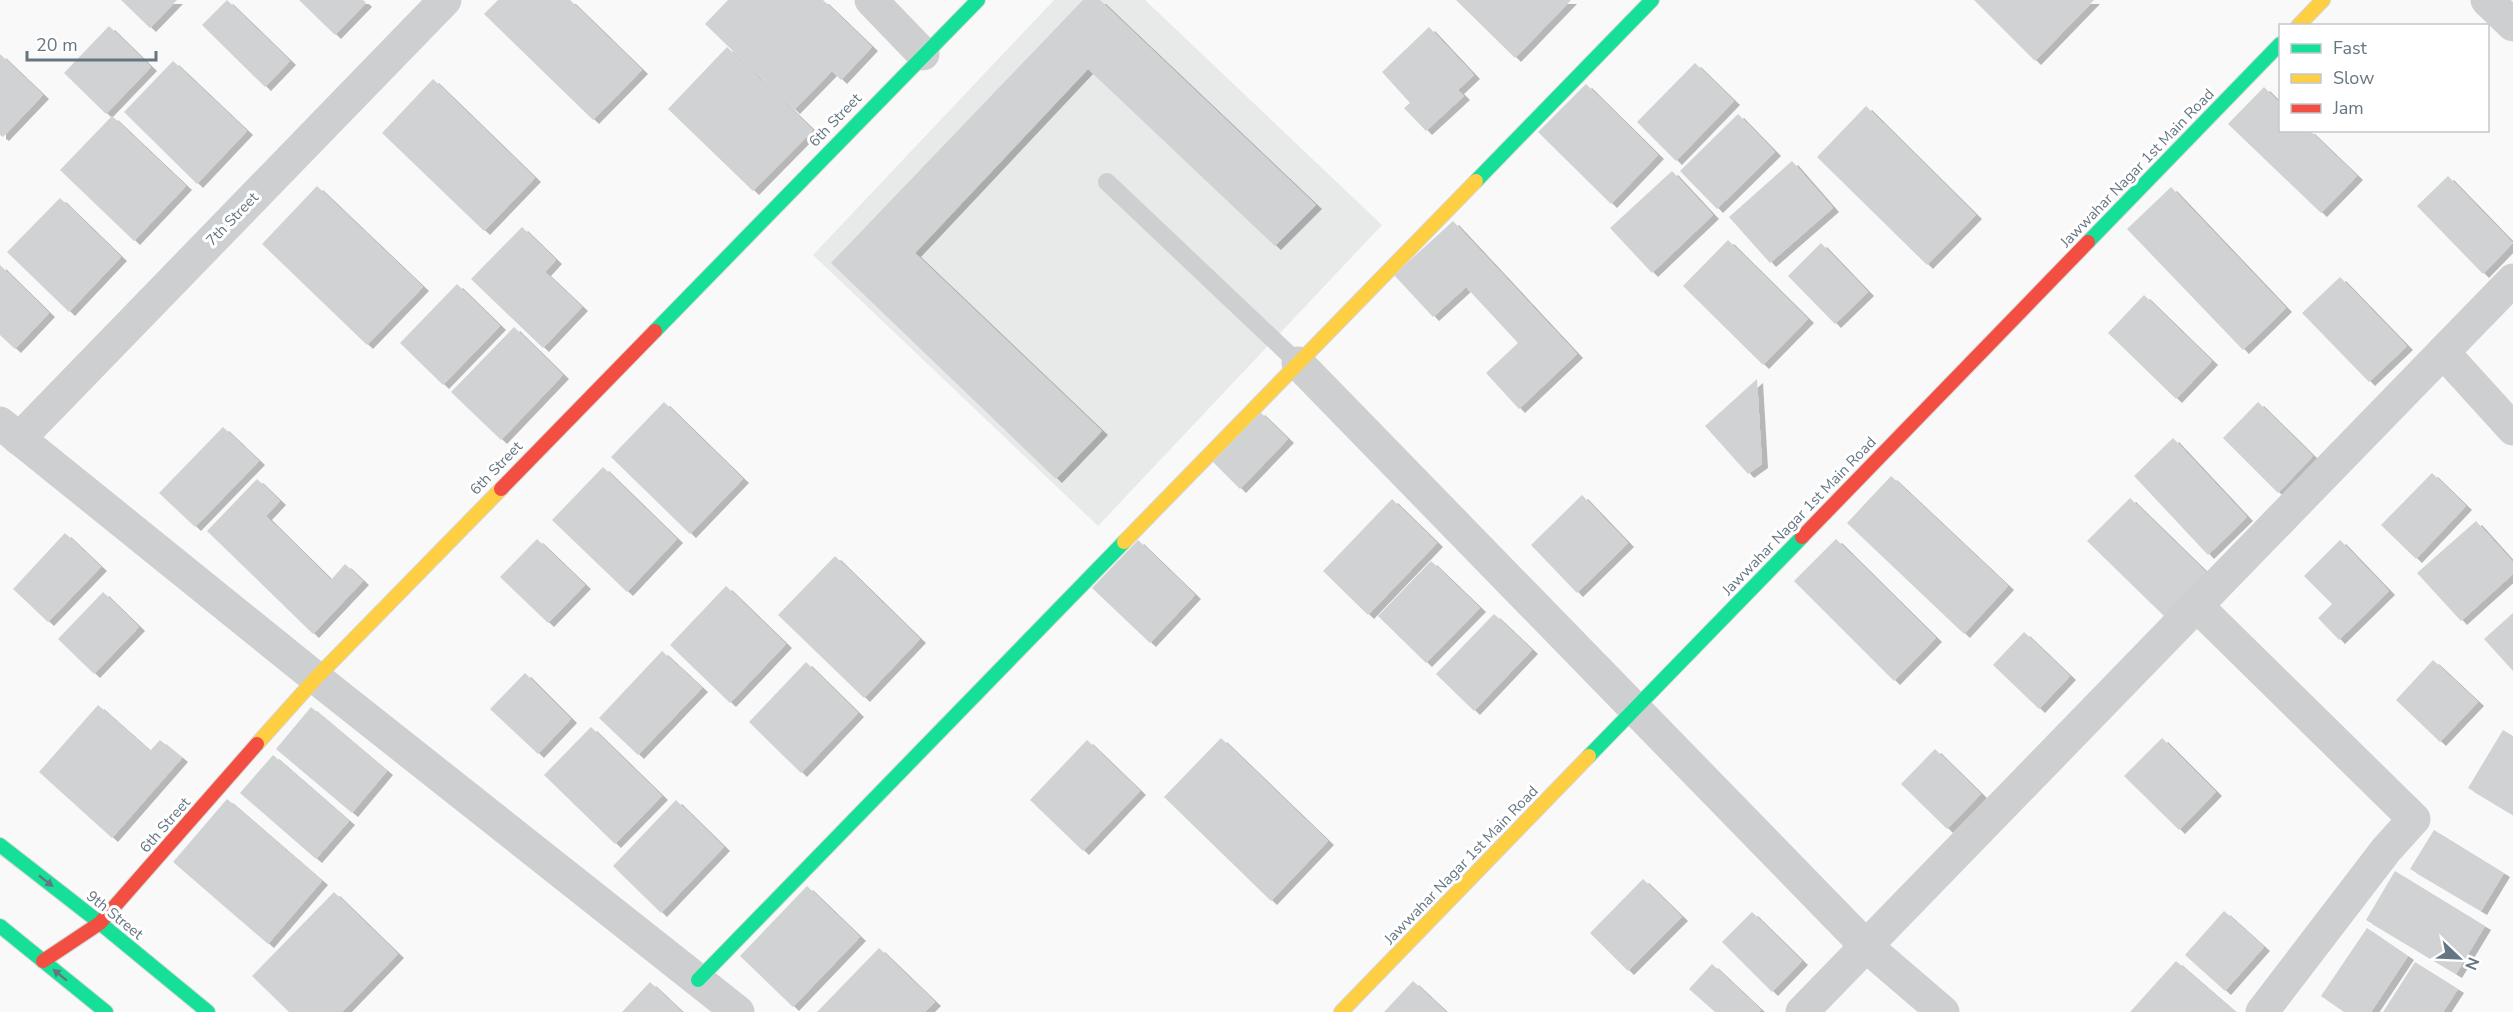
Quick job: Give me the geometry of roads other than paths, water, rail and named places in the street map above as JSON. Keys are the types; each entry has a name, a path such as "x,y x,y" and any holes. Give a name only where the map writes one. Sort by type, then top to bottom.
{"street":[{"name":"7th Street","path":"9,431 445,0"},
{"path":"871,0 923,54"},
{"name":"6th Street","path":"43,961 100,923 316,678 978,0"},
{"path":"698,980 1652,0"},
{"path":"2300,24 2323,0"},
{"path":"2487,0 2513,25"},
{"name":"Jawwahar Nagar 1st Main Road","path":"1341,1012 2279,45"},
{"path":"1802,1012 2513,280"},
{"path":"2443,352 2513,429"},
{"path":"1298,363 1866,946 1943,1012"},
{"path":"9,431 316,678 738,1012"},
{"path":"2197,606 2414,819 2386,850 2262,1012"},
{"name":"9th Street","path":"0,845 208,1012"},
{"path":"0,926 105,1012"}],"lane":[{"path":"1107,182 1298,363"}]}
